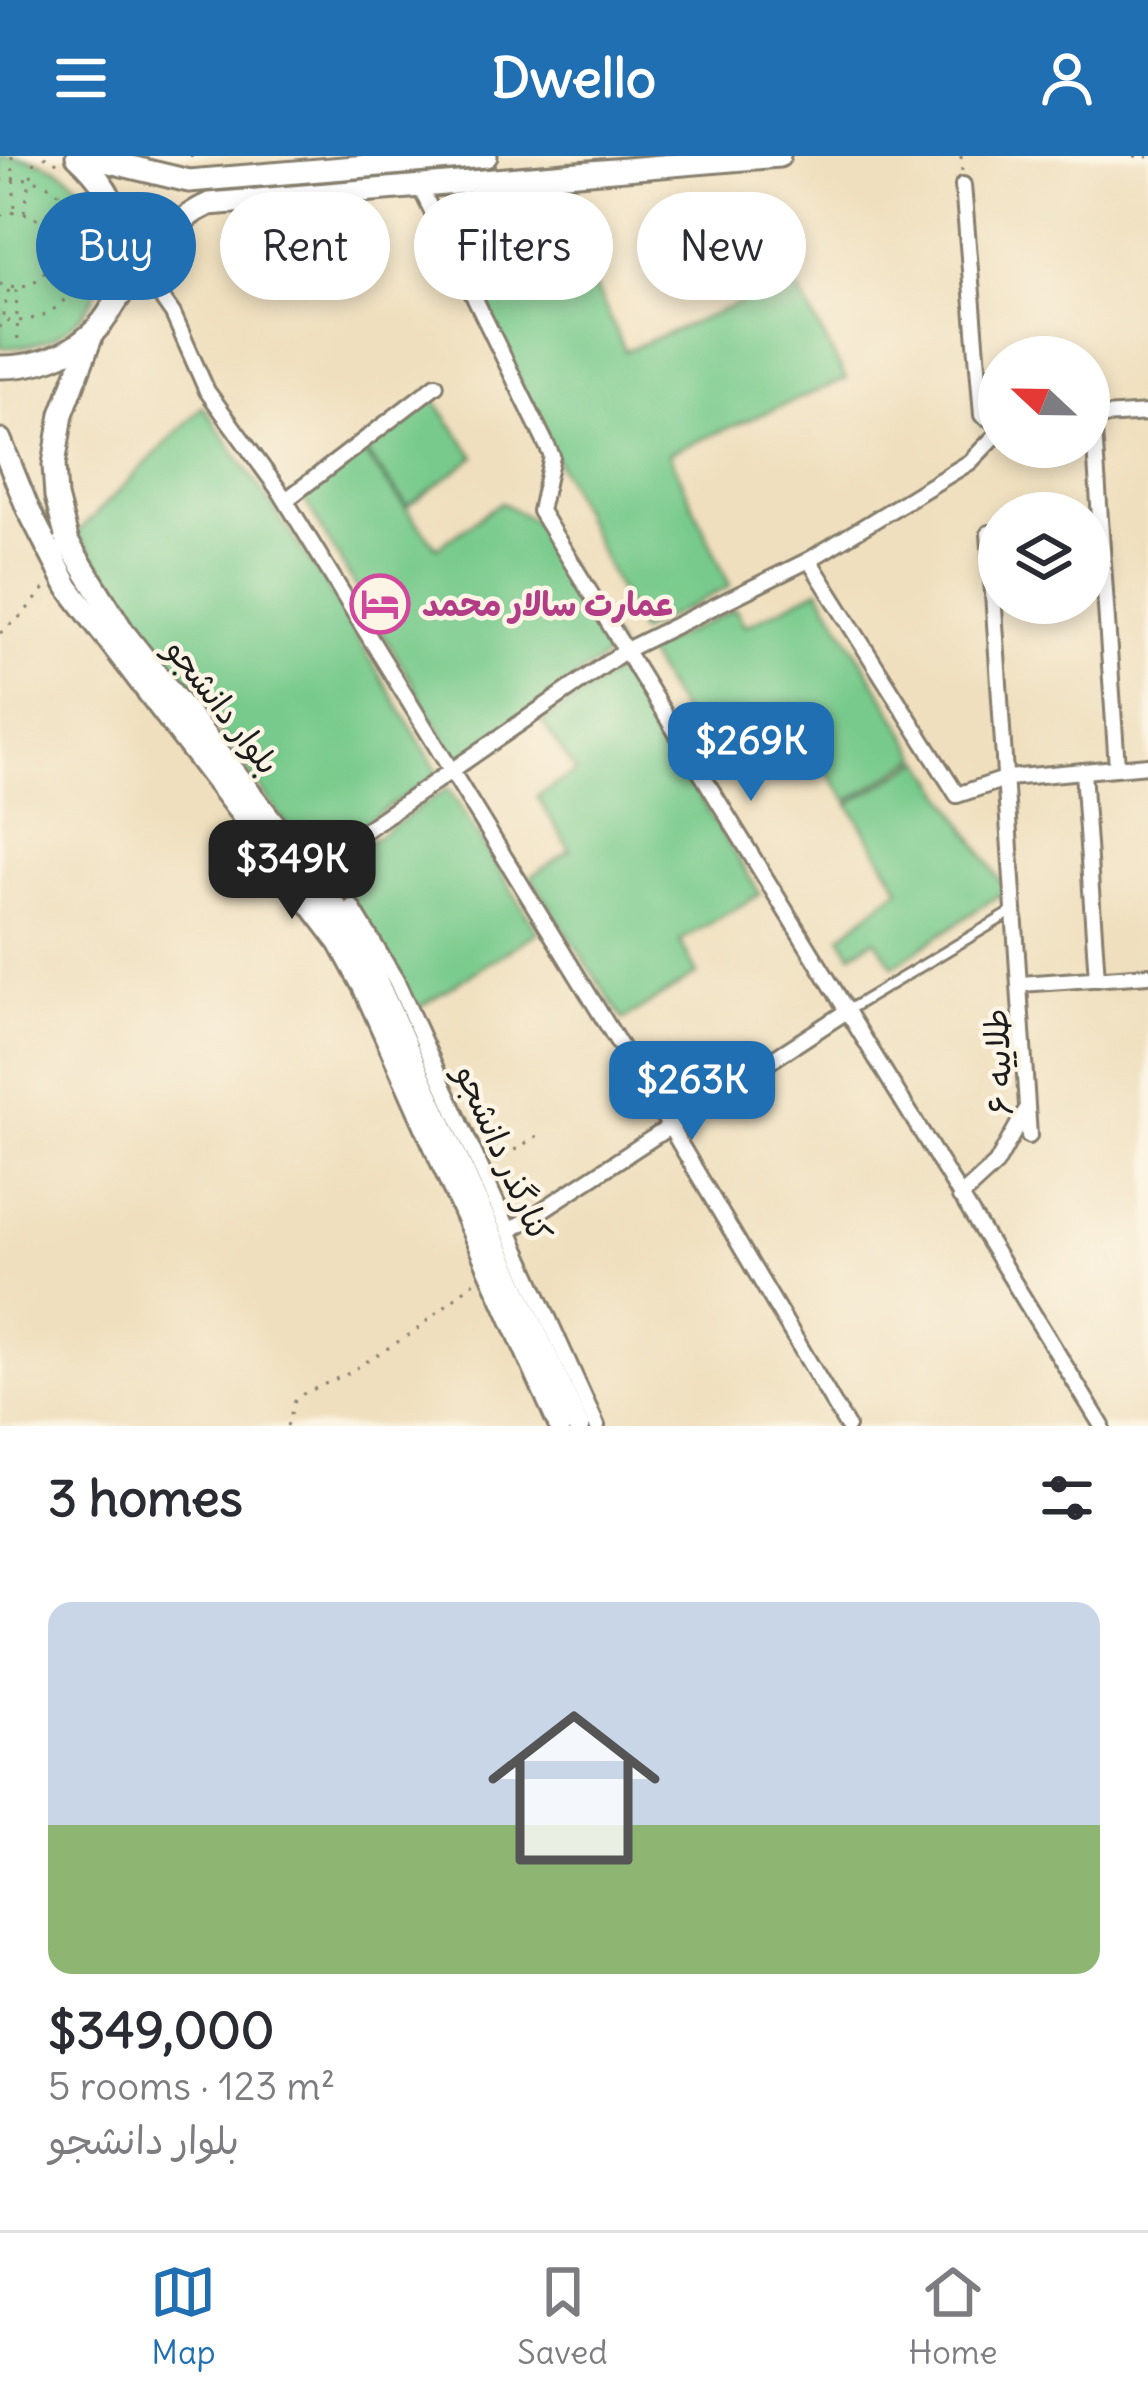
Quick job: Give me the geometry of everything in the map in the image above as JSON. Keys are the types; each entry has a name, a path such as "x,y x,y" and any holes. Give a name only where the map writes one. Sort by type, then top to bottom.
{"main road":[{"path":"77,160 189,181 486,156"},
{"path":"196,212 209,204 779,156"},
{"path":"77,160 99,176 118,206 126,239 124,273 113,306"},
{"path":"0,367 28,367 63,356 92,335 117,300"},
{"name":"بلوار دانشجو","path":"92,335 62,414 54,465 56,497 68,543 124,633 355,934 578,1426"},
{"name":"بلوار دانشجو","path":"0,440 58,568 101,633 297,881 340,943 364,987 560,1426"}],"street":[{"path":"963,185 978,367"},
{"path":"420,187 552,456 540,512 1102,1426"},
{"path":"163,300 207,391 286,500 847,1426"},
{"path":"286,500 436,385"},
{"path":"1110,416 1148,413"},
{"path":"309,869 626,650 809,560 970,462 978,453"},
{"path":"1095,468 1117,767"},
{"path":"809,560 957,795 1008,778 1148,765"},
{"name":"طلاییه ۶","path":"995,624 1029,1136"},
{"path":"1083,771 1097,979"},
{"name":"کنارگذر دانشجو","path":"352,908 396,980 596,1426"},
{"path":"1021,984 1148,975"},
{"path":"510,1231 847,1011"},
{"path":"959,1197 996,1164 1027,1107"}],"lane":[{"path":"847,1011 1016,909"}],"path":[{"path":"12,156 15,212"},
{"path":"24,212 35,156"},
{"path":"44,156 77,160"},
{"path":"190,156 200,156"},
{"path":"961,156 963,185"},
{"path":"1135,156 1148,157"},
{"path":"0,180 29,179 56,192"},
{"path":"0,215 24,212 36,220"},
{"path":"0,284 13,287 36,279"},
{"path":"13,287 0,323 39,316 63,300"},
{"path":"13,287 19,352"},
{"path":"0,633 40,596 58,568"},
{"path":"482,1170 537,1136"},
{"path":"287,1426 295,1401 303,1394 346,1375 415,1330 490,1270"}],"green space":[{"path":"0,156 48,165 81,187 84,192 36,192 36,300 90,300 76,321 44,341 0,347"},
{"path":"479,300 602,300 625,351 748,300 804,300 846,379 669,453 730,586 639,632"},
{"path":"432,397 475,457 408,506 365,451"},
{"path":"203,406 323,580 439,774 310,858 77,533"},
{"path":"361,450 437,548 501,502 539,524 618,648 458,761 303,497"},
{"path":"819,589 920,757 848,801 798,733 719,775 645,652 735,609 745,626"},
{"path":"619,670 760,894 680,941 697,974 623,1020 531,877 570,850 537,796 576,772 542,722"},
{"path":"923,760 1006,890 894,966 875,939 851,954 841,936 900,888 849,804"},
{"path":"448,788 538,932 418,1008 330,869"}],"place":[{"name":"عمارت سالار محمد","path":"380,604"}]}
